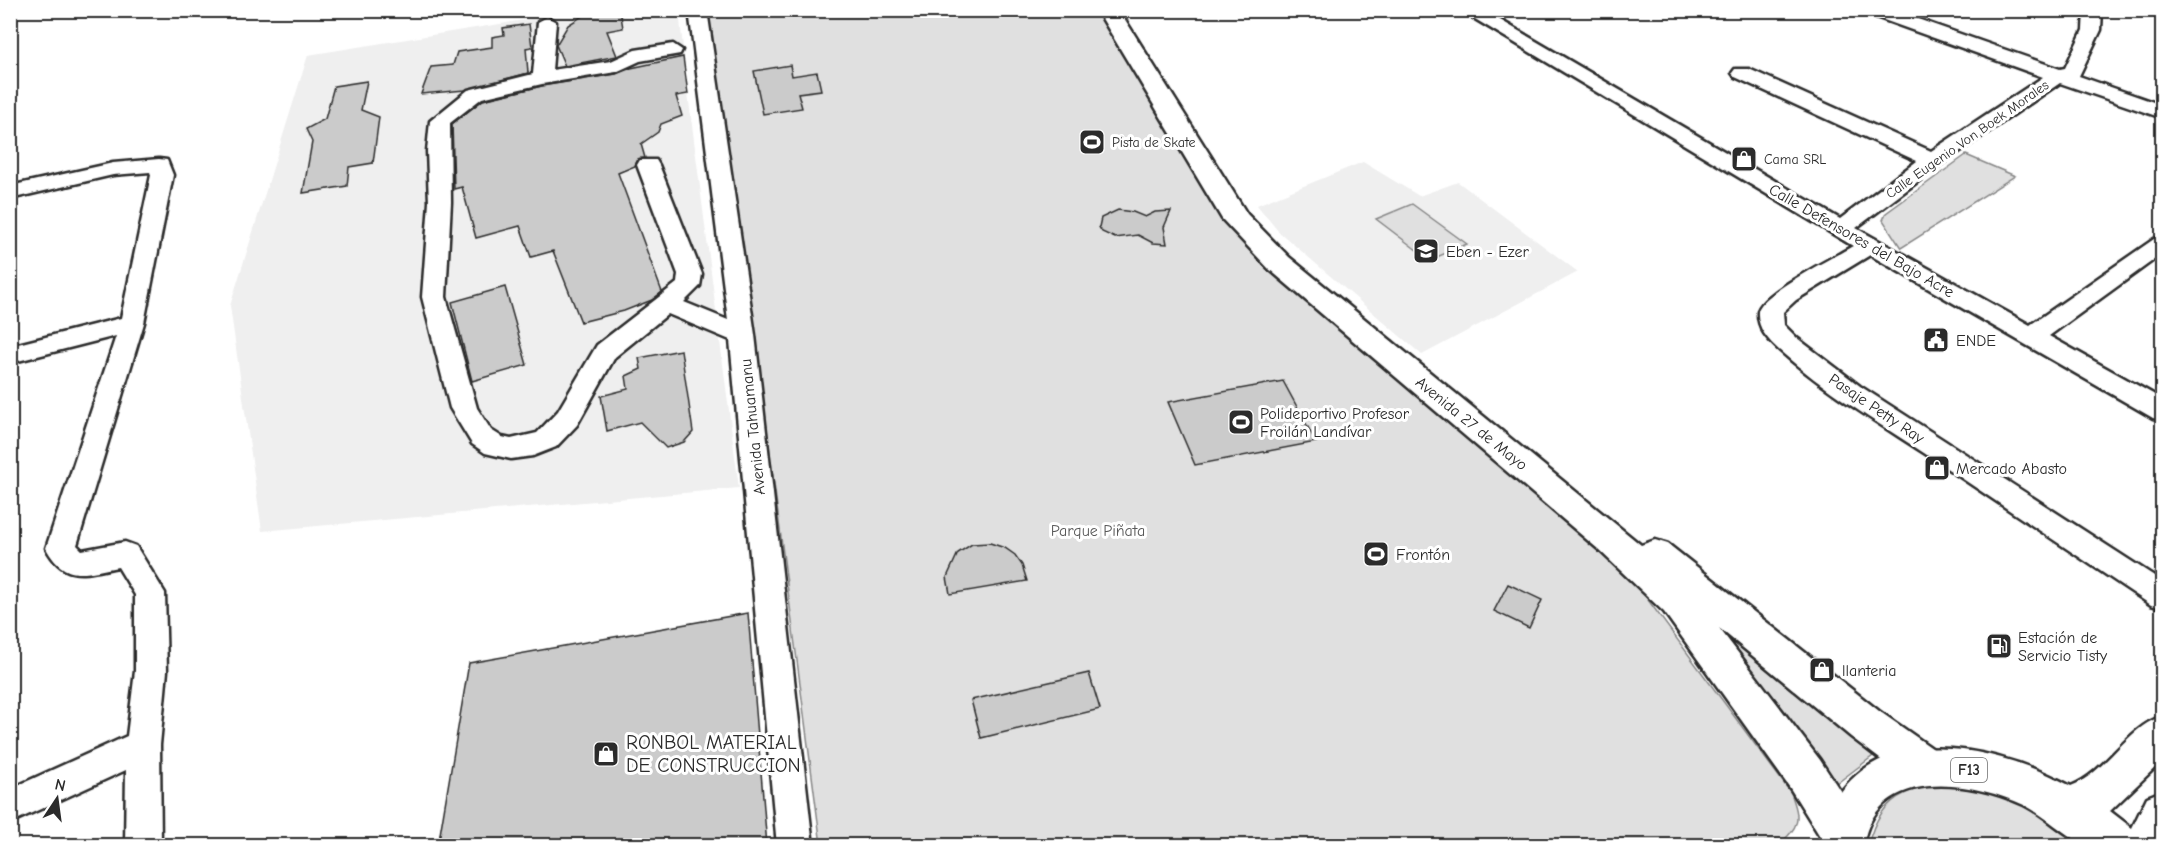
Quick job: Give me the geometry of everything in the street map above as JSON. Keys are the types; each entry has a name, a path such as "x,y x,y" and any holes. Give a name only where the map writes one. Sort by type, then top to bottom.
{"main road":[{"name":"Avenida 27 de Mayo","path":"1108,10 1236,219 1278,263 1611,538 1677,602 1805,774 1842,839"},
{"name":"Avenida 27 de Mayo","path":"1127,10 1236,187 1269,229 1612,519 1865,724 1924,767"},
{"path":"2069,807 2100,795 2163,734"},
{"name":"F13","path":"1842,839 1850,812 1862,794 1879,781 1899,772 1924,767 1957,767 1993,774 2031,788 2069,807 2120,846"},
{"path":"2146,846 2163,811"}],"street":[{"name":"Avenida Tahuamanu","path":"698,10 742,335 795,846"},
{"name":"Calle Defensores del Bajo Acre","path":"1469,10 1841,229 2163,411"},
{"path":"1873,10 2163,112"},
{"name":"Calle Eugenio Von Boek Morales","path":"1841,229 1932,160 2057,76 2073,72 2092,30 2093,10"},
{"path":"542,78 547,22"},
{"path":"648,165 690,274 688,286 634,326 605,352 553,435 535,446 512,450 495,445 477,432 464,414 434,296 440,200 437,141 440,121 475,94 542,78 616,66 635,56 673,50"},
{"path":"1742,73 1932,160"},
{"path":"10,193 113,169 159,165 162,175 132,323 61,548 76,563 124,554 150,593 151,671 143,745 143,846"},
{"path":"2031,336 2163,244"},
{"name":"Pasaje Petty Ray","path":"1871,245 1788,295 1770,310 1772,327 1788,344 1851,392 2163,596"},
{"path":"666,304 742,335"},
{"path":"10,355 132,323"},
{"path":"10,807 143,745"}],"shaded area":[{"path":"580,11 679,11 739,488 262,531 230,306 308,55"},
{"name":"Eben - Ezer","path":"1363,162 1419,196 1458,182 1578,272 1422,355 1278,231 1257,205"}],"green space":[{"name":"Parque Piñata","path":"707,11 1104,11 1204,183 1597,531 1791,793 1797,817 1791,833 1778,846 821,845 754,330"},
{"path":"1966,155 2015,176 1901,248 1883,220 1886,213"},
{"path":"1412,204 1467,244 1430,260 1376,219"},
{"path":"1677,596 1873,756 1824,793"},
{"path":"1972,784 2022,797 2101,846 1868,846 1874,826 1882,812 1905,793 1920,788"}],"building":[{"path":"620,10 623,28 607,31 617,56 565,66 556,45 568,25 584,15"},
{"path":"529,24 532,47 526,48 528,73 465,90 421,94 431,67 453,65 457,52 492,47 492,37 504,35 503,28"},
{"path":"683,57 688,94 676,96 682,116 661,124 658,132 641,144 645,158 638,159 635,166 618,173 662,292 652,300 624,311 581,322 553,251 531,257 520,226 476,238 462,187 454,189 452,124 483,100 542,86 616,74 631,68"},
{"path":"790,65 792,76 817,72 821,90 798,93 802,108 763,114 754,71"},
{"path":"367,81 361,110 379,117 373,163 349,167 347,186 303,193 312,142 306,129 325,119 334,86"},
{"path":"1118,210 1133,212 1145,217 1155,212 1171,211 1164,227 1167,244 1153,243 1138,235 1115,238 1102,232 1099,227 1101,218"},
{"path":"505,287 527,365 472,381 452,302"},
{"path":"681,350 693,432 684,442 666,448 640,422 607,431 601,396 628,389 626,376 641,369 639,358"},
{"name":"Polideportivo Profesor Froilán Landívar","path":"1283,381 1316,442 1195,465 1168,402"},
{"path":"990,543 1005,548 1015,555 1022,565 1027,581 950,594 947,577 958,553 972,544"},
{"path":"1508,584 1542,600 1529,628 1494,611"},
{"name":"RONBOL MATERIAL DE CONSTRUCCION","path":"748,613 767,846 438,846 469,663"},
{"path":"1089,673 1100,709 981,738 971,700"}],"place":[{"name":"Pista de Skate","path":"1092,142"},
{"name":"Cama SRL","path":"1744,159"},
{"name":"Eben - Ezer","path":"1426,251"},
{"name":"ENDE","path":"1936,340"},
{"name":"Polideportivo Profesor Froilán Landívar","path":"1241,422"},
{"name":"Mercado Abasto","path":"1937,468"},
{"name":"Frontón","path":"1376,554"},
{"name":"Estación de Servicio Tisty","path":"1999,646"},
{"name":"llanteria","path":"1822,670"},
{"name":"RONBOL MATERIAL DE CONSTRUCCION","path":"606,754"}]}
